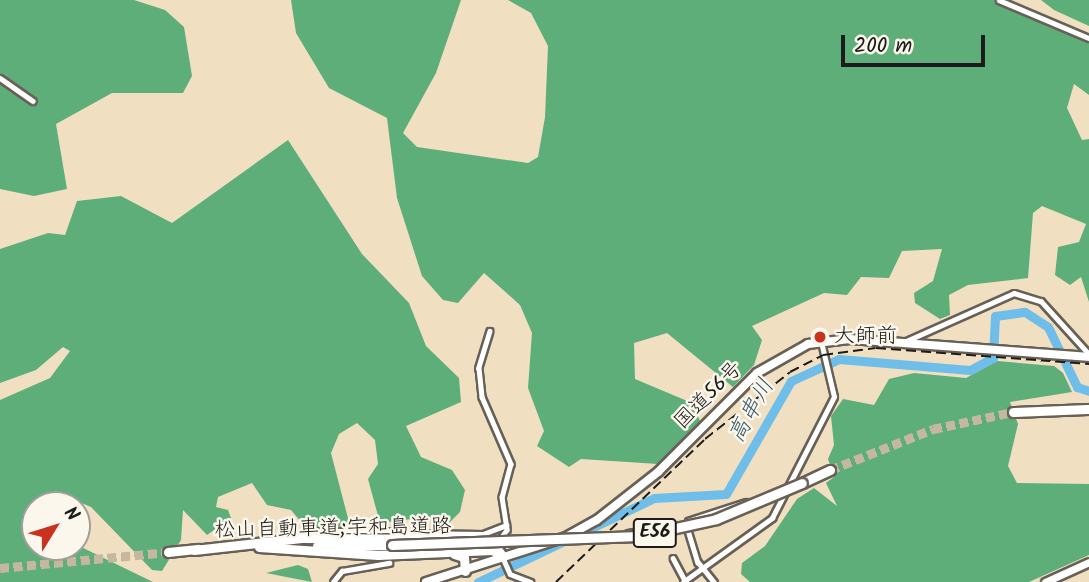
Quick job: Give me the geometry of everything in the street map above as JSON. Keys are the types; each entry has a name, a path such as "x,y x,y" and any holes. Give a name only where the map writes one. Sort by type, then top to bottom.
{"highway":[{"name":"国道56号","path":"426,582 504,560 597,520 658,472 757,373 821,341 904,343 1089,356"},
{"path":"1013,412 1089,409"},
{"name":"E56","path":"498,546 658,533 716,519 830,470"},
{"path":"194,550 301,538 498,546"},
{"path":"498,546 504,560"},
{"path":"259,547 449,553 498,546"},
{"name":"松山自動車道;宇和島道路","path":"168,552 259,547 498,546"},
{"path":"449,553 464,557 465,570"}],"main road":[{"path":"1045,582 1089,562"}],"street":[{"path":"999,0 1089,38"},
{"path":"0,78 33,101"},
{"path":"904,343 1014,293 1041,301 1089,356"},
{"path":"490,331 479,368 487,416 511,461 502,497 506,525 498,546"},
{"path":"673,558 684,582 765,526 834,397 821,341"},
{"path":"616,534 685,522 788,484"},
{"path":"685,522 702,569 714,582"},
{"path":"314,531 483,534 506,525"},
{"path":"504,560 506,569 531,582"},
{"path":"333,582 342,571 389,563"}],"green space":[{"path":"0,0 134,0 165,10 184,27 192,76 183,93 112,93 56,124 67,189 34,196 0,189"},
{"path":"291,0 461,0 436,73 403,133 417,147 528,163 538,157 545,117 548,46 531,13 508,0 1008,0 1089,34 1089,95 1074,84 1067,108 1082,140 1089,139 1089,302 1081,277 1070,285 1055,275 1058,247 1079,242 1086,224 1042,206 1033,213 1028,278 968,285 949,295 950,315 940,319 915,303 914,293 933,281 942,249 902,251 889,278 861,277 847,295 824,293 752,326 762,340 754,365 733,387 667,333 634,343 635,379 692,403 700,421 658,464 581,459 569,467 537,446 544,431 528,388 532,333 520,305 484,273 458,303 443,300 422,276 397,198 387,118 329,88 296,33"},
{"path":"1041,0 1089,0 1089,26 1054,10"},
{"path":"288,140 362,254 409,303 426,346 459,378 461,402 406,426 421,457 452,470 465,490 460,512 448,524 419,518 380,523 368,479 378,464 375,440 357,423 339,434 331,453 350,526 307,529 291,510 267,505 252,483 218,497 216,507 228,510 231,518 207,535 183,510 181,540 162,571 152,570 91,507 91,491 21,491 21,561 91,561 91,552 153,582 0,582 0,400 50,378 70,351 63,347 36,370 0,383 0,249 48,233 65,235 77,201 121,196 172,223"},
{"path":"997,361 1054,366 1063,373 1072,392 1010,402 1018,424 1008,466 1017,483 1089,484 1089,555 1029,582 750,582 741,574 742,563 765,546 797,499 814,488 837,506 826,483 834,477 828,459 834,445 831,416 843,399 874,405 889,379 914,373 966,378"},
{"path":"298,565 308,569 312,582 266,573"}],"waterway":[{"name":"高串川","path":"478,582 654,498 726,494 791,381 839,359 970,370 993,358 995,316 1025,312 1048,327 1077,387 1089,391"}],"tunnel":[{"path":"830,470 933,429 1013,412"},
{"path":"0,568 168,552"}],"railway":[{"path":"556,582 705,439 790,372 823,355 876,348 1089,364"}],"place":[{"name":"大師前","path":"820,337"}]}
